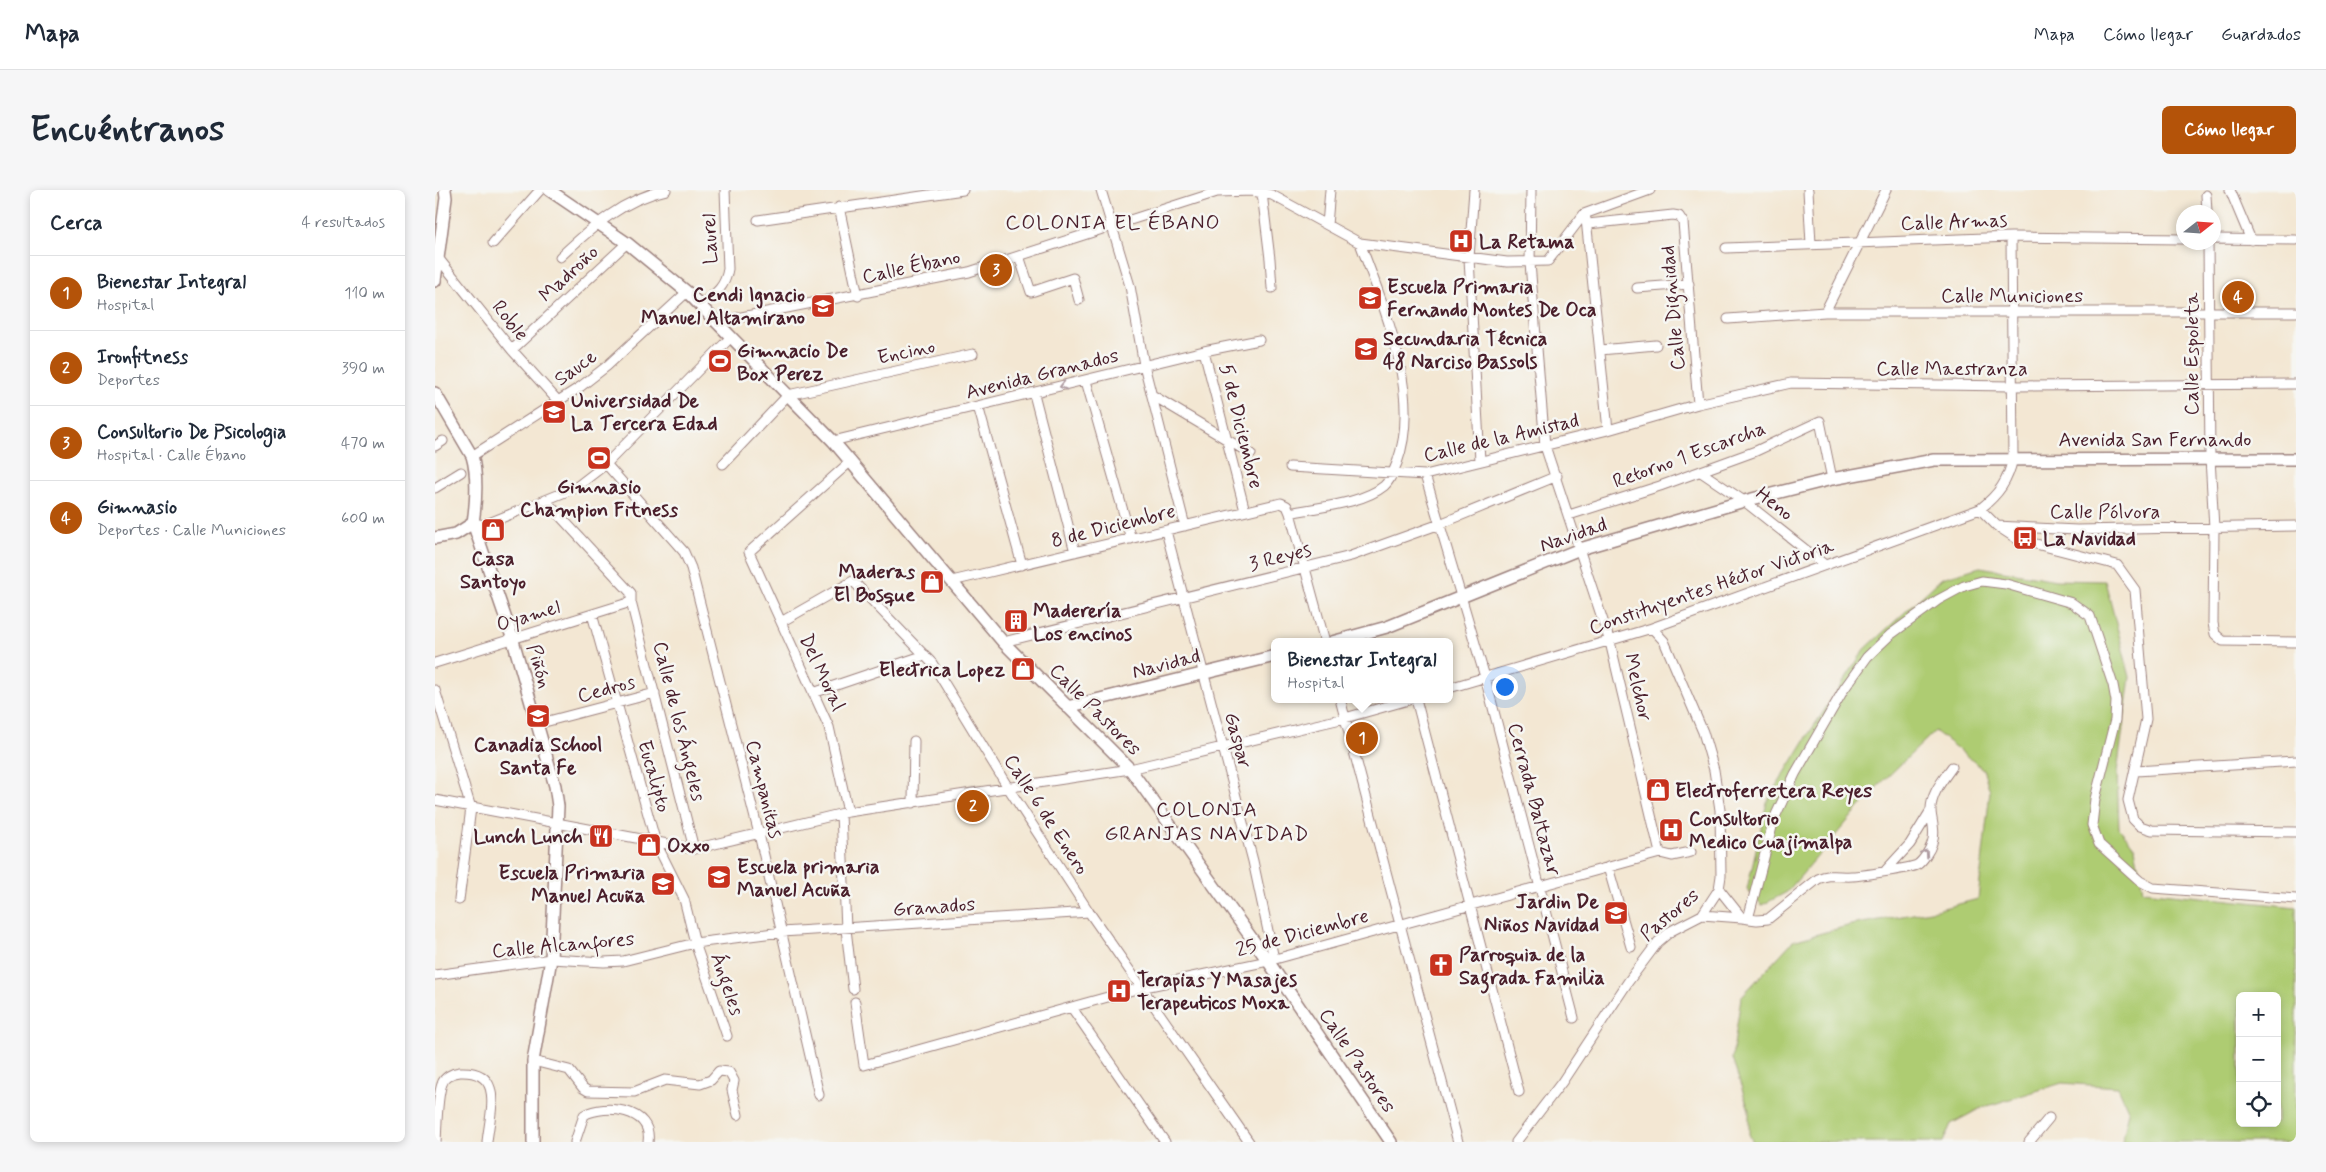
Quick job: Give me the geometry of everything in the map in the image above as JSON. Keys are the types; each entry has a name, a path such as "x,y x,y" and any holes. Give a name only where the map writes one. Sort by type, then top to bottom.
{"street":[{"path":"435,277 439,259 446,198 445,190"},
{"path":"493,243 540,190"},
{"name":"Calle Pastores","path":"549,190 627,243 687,292 833,441 1003,642 1130,769 1271,960 1391,1142"},
{"path":"560,257 597,223 633,201 666,190"},
{"name":"Laurel","path":"700,305 720,290 727,278 725,190"},
{"path":"758,220 963,190"},
{"path":"1101,190 1130,286 1144,366 1185,526"},
{"path":"1327,225 1330,190"},
{"path":"1474,190 1469,258 1480,461"},
{"name":"Melchor","path":"1531,190 1530,263 1545,446 1557,476 1610,642 1660,853"},
{"path":"1324,638 1290,513 1343,502 1375,492 1389,481 1405,433 1402,384 1385,309 1360,243 1469,258 1530,263 1548,261 1585,214 1650,190"},
{"path":"1808,190 1811,244"},
{"path":"1825,312 1886,190"},
{"path":"2230,190 2251,240"},
{"name":"Calle Ébano","path":"716,322 858,296 969,272 1217,192 1253,191 1272,195 1360,243"},
{"path":"1262,193 1272,288"},
{"path":"2206,195 2207,205"},
{"path":"839,207 858,296"},
{"path":"1585,214 1588,224 1608,430"},
{"name":"Calle Dignidad","path":"1588,224 1673,215 1679,216 1683,222 1698,404"},
{"path":"2011,237 2013,458 2004,486 1997,496 1980,509 1997,526 2017,539 2117,565 2135,590 2146,719 2128,800 2133,819 2140,826 2152,830 2296,832"},
{"name":"Calle Armas","path":"1727,248 2011,237 2176,239"},
{"path":"2221,239 2296,240"},
{"name":"Madroño","path":"512,350 627,243"},
{"name":"Calle Espoleta","path":"2208,250 2210,458 2214,528 2213,623 2215,634 2223,641 2296,642"},
{"path":"1019,256 1031,292 1073,278 1079,300"},
{"name":"Roble","path":"439,259 512,350 558,401"},
{"path":"1637,288 1689,284"},
{"name":"Sauce","path":"472,456 558,401 607,366 687,292"},
{"name":"Calle Municiones","path":"1728,318 1825,312 2296,312"},
{"path":"435,538 456,534 473,523 484,525 575,488 606,464 730,338"},
{"name":"Avenida Granados","path":"833,441 1204,351 1259,340"},
{"path":"1601,350 1656,345"},
{"name":"5 de Diciembre","path":"1204,351 1245,511"},
{"name":"Encino","path":"788,395 973,354"},
{"path":"1086,381 1131,539"},
{"name":"Calle Maestranza","path":"1698,404 1791,383 2012,386 2296,384"},
{"path":"435,393 472,456 475,492 473,523"},
{"path":"1033,394 1075,552"},
{"path":"723,464 788,395"},
{"path":"1152,395 1251,454"},
{"name":"Calle de la Amistad","path":"1290,466 1425,475 1608,430 1698,404"},
{"path":"978,406 1023,565"},
{"name":"Retorno 1 Escarcha","path":"1569,514 1701,472 1756,451 1820,421 1832,479"},
{"name":"Avenida San Fernando","path":"1832,479 1934,460 2013,458 2296,458"},
{"name":"Del Moral","path":"851,461 749,552 829,727 844,813 847,929 853,989"},
{"name":"Campanitas","path":"606,464 684,552 691,568 759,834 819,1095"},
{"path":"435,488 461,472"},
{"name":"Heno","path":"1701,472 1744,501 1825,565"},
{"name":"Cerrada Baltazar","path":"1425,475 1463,597 1485,677 1574,1018"},
{"name":"3 Reyes","path":"1003,642 1351,556 1440,524 1557,476"},
{"name":"Navidad","path":"1347,638 1387,627 1580,549 1744,501 1832,479"},
{"name":"Calle de los Ángeles","path":"546,501 628,588 694,849"},
{"name":"8 de Diciembre","path":"952,581 1281,503 1287,506 1290,513"},
{"name":"Constituyentes Héctor Victoria","path":"1453,687 1610,642 1652,628 1980,509"},
{"name":"Piñón","path":"473,523 512,637 555,786 557,823 551,959 533,1061 533,1142"},
{"name":"Calle Pólvora","path":"1997,526 2077,530 2296,526"},
{"name":"Gaspar","path":"1166,531 1185,597 1222,747 1253,861 1271,960"},
{"name":"Calle 6 de Enero","path":"781,622 853,581 925,654 941,676 1009,789 1089,912 1140,988 1249,1142"},
{"path":"1745,918 1774,819 1795,774 1844,689 1867,657 1890,635 1938,600 1964,586 1982,581 2006,584 2072,603 2090,616 2103,652 2116,701 2115,720 2095,799 2093,826 2099,844 2140,881 2153,888 2296,899"},
{"name":"Oyamel","path":"435,662 631,602"},
{"name":"Eucalipto","path":"592,614 656,843 684,899 695,943"},
{"name":"Pastores","path":"1516,1142 1562,1082 1628,982 1658,942 1671,931 1702,915 1719,889 1721,876 1720,810 1715,770 1703,732 1664,641 1652,628"},
{"path":"813,692 925,654"},
{"name":"Navidad","path":"1067,707 1271,657"},
{"path":"435,690 471,808 459,900"},
{"name":"Cedros","path":"537,724 655,693"},
{"path":"1342,703 1458,1142"},
{"path":"435,800 694,849 844,813 1130,769 1345,718 1399,703"},
{"path":"1415,703 1471,905 1519,1092"},
{"path":"913,741 913,803"},
{"path":"2135,771 2296,761"},
{"path":"1702,915 1768,919 1818,879 1827,875 1851,876 1917,865 1933,842 1934,829 1931,810 1933,794 1951,767"},
{"path":"1886,870 1910,844 1931,810"},
{"name":"25 de Diciembre","path":"855,1002 864,1065 1140,988 1271,960 1660,853 1672,856 1691,852"},
{"path":"1608,867 1631,947"},
{"path":"1719,889 1745,918"},
{"name":"Granados","path":"782,932 1089,912"},
{"name":"Calle Alcanfores","path":"435,975 551,959 603,962 623,960 695,943 782,932"},
{"name":"Ángeles","path":"695,943 727,1036"},
{"path":"1072,1008 1165,1142"},
{"path":"533,1061 569,1070 583,1088 588,1091 634,1092 665,1080 700,1084 711,1080 719,1071 729,1072 734,1080 732,1090 738,1115"},
{"path":"436,1142 442,1084 448,1076 459,1072 480,1074 488,1081 493,1093 487,1142"},
{"path":"575,1142 585,1115 596,1111 627,1111 634,1114 646,1127 648,1142"},
{"path":"2029,1142 2049,1118"}],"green space":[{"path":"1980,567 2056,580 2105,581 2130,677 2117,772 2119,828 2135,848 2143,891 2296,907 2296,1142 2122,1142 2129,1112 2118,1087 2062,1083 1981,1108 1951,1124 1943,1142 1753,1142 1749,1134 1749,1110 1732,1059 1741,997 1793,941 1851,925 1936,910 1978,899 1990,791 1983,769 1935,731 1876,788 1787,892 1762,905 1747,889 1767,802 1810,732 1865,649 1942,578"}],"place":[{"name":"La Retama","path":"1461,241"},
{"name":"Consultorio De Psicologia","path":"996,270"},
{"name":"Gimnasio","path":"2238,297"},
{"name":"Escuela Primaria Fernando Montes De Oca","path":"1370,298"},
{"name":"Cendi Ignacio Manuel Altamirano","path":"823,306"},
{"name":"Secundaria Técnica 48 Narciso Bassols","path":"1366,349"},
{"name":"Gimnacio De Box Perez","path":"720,361"},
{"name":"Universidad De La Tercera Edad","path":"554,412"},
{"name":"Gimnasio Champion Fitness","path":"599,458"},
{"name":"Casa Santoyo","path":"493,530"},
{"name":"La Navidad","path":"2025,538"},
{"name":"Maderas El Bosque","path":"932,582"},
{"name":"Maderería Los encinos","path":"1016,621"},
{"name":"Electrica Lopez","path":"1023,669"},
{"name":"Canadia School Santa Fe","path":"538,716"},
{"name":"Bienestar Integral","path":"1362,738"},
{"name":"Electroferretera Reyes","path":"1658,790"},
{"name":"Ironfitness","path":"973,806"},
{"name":"Consultorio Medico Cuajimalpa","path":"1671,830"},
{"name":"Lunch Lunch","path":"601,836"},
{"name":"Oxxo","path":"649,845"},
{"name":"Escuela primaria Manuel Acuña","path":"719,877"},
{"name":"Escuela Primaria Manuel Acuña","path":"663,884"},
{"name":"Jardin De Niños Navidad","path":"1616,913"},
{"name":"Parroquia de la Sagrada Familia","path":"1441,965"},
{"name":"Terapias Y Masajes Terapeuticos Moxa","path":"1119,991"}],"district":[{"name":"COLONIA EL ÉBANO","path":"1113,222"},
{"name":"COLONIA GRANJAS NAVIDAD","path":"1207,821"}]}
